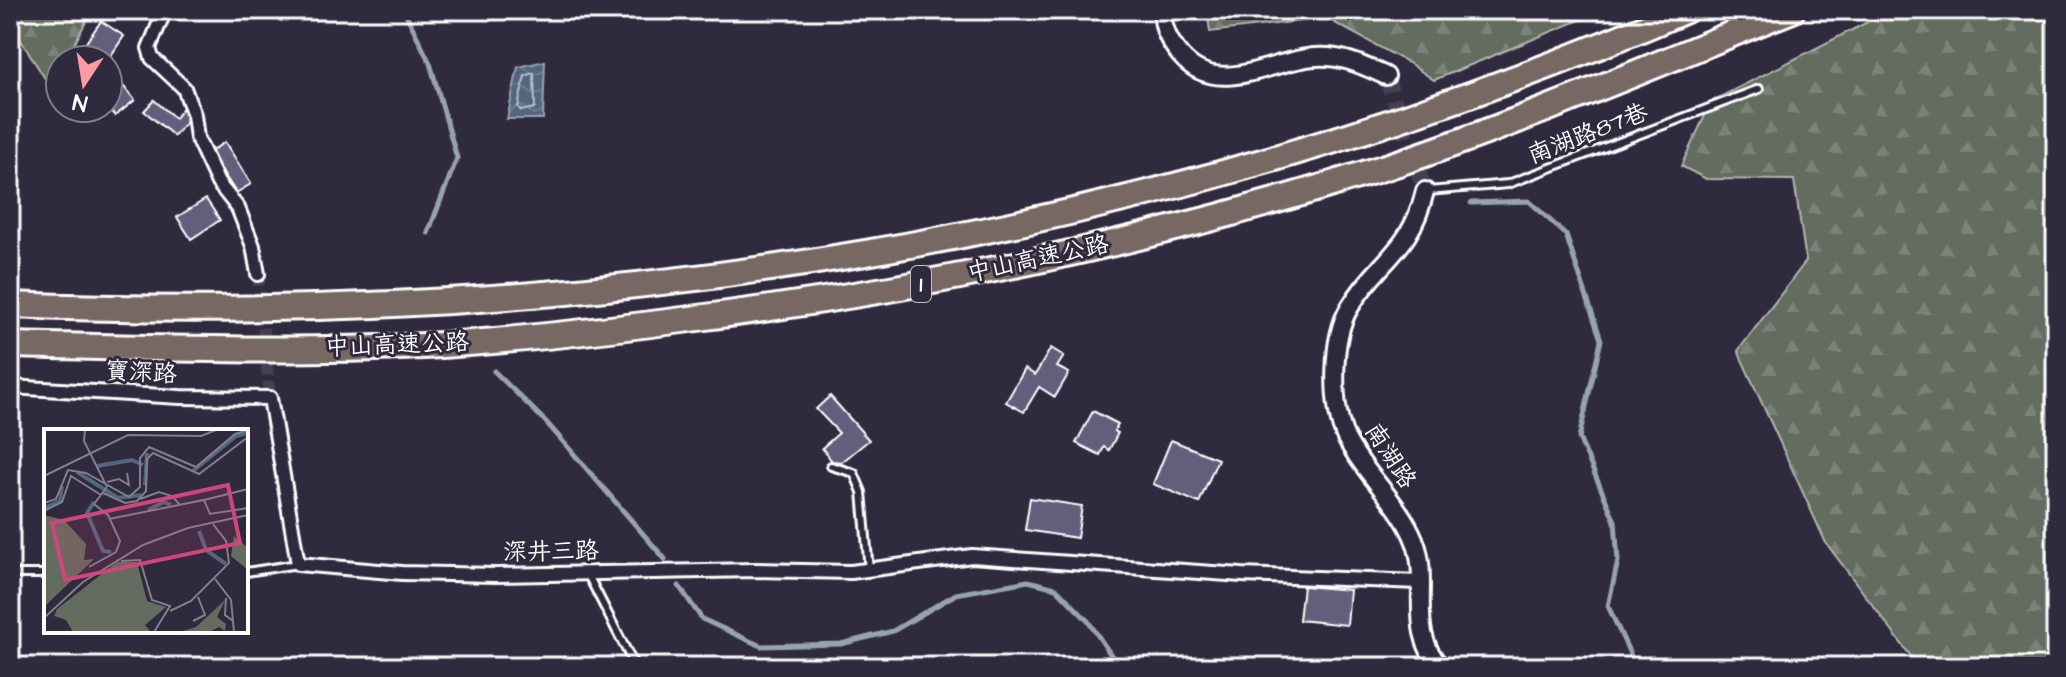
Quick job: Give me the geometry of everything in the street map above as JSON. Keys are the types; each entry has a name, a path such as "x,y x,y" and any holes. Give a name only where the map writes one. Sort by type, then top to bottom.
{"highway":[{"name":"中山高速公路","path":"10,305 207,309 437,303 668,283 836,260 992,232 1093,209 1310,149 1459,101 1686,10"},
{"name":"中山高速公路","path":"10,345 234,350 423,346 541,337 697,318 813,303 931,282 1101,247 1384,168 1503,128 1792,10"}],"street":[{"path":"165,10 149,48 152,58 184,88 194,115 197,138 218,183 238,208 253,246 258,274"},
{"path":"1162,10 1168,40 1186,63 1206,74 1227,77 1313,57 1348,58 1386,76"},
{"name":"南湖路","path":"1425,191 1418,220 1392,258 1363,287 1347,310 1335,373 1337,404 1346,437 1414,539 1419,560 1419,625 1434,659 1441,667"},
{"name":"寶深路","path":"10,387 180,397 270,398 298,564"},
{"name":"深井三路","path":"298,564 402,573 869,571 972,556 1242,575 1419,582"}],"lane":[{"name":"南湖路87巷","path":"1425,191 1508,184 1759,89"},
{"path":"831,466 854,473 862,492 869,571"},
{"path":"248,572 298,564"},
{"path":"587,573 635,667"},
{"path":"10,574 44,574"}],"green space":[{"path":"10,10 92,10 74,44 44,44 44,77 10,23"},
{"path":"1207,10 1604,10 1434,80 1326,18 1210,32"},
{"path":"1891,10 2056,10 2056,667 1919,667 1826,543 1738,351 1806,261 1794,180 1706,179 1681,166 1712,101"}],"water":[{"path":"545,61 543,119 507,119 518,67"}],"building":[{"path":"101,21 124,36 119,44 85,44"},
{"path":"124,87 135,100 124,109"},
{"path":"154,100 175,118 182,109 191,117 174,136 144,111"},
{"path":"225,142 251,184 236,193 210,152"},
{"path":"206,199 220,220 191,239 177,217"},
{"path":"1051,348 1064,356 1057,367 1069,373 1055,397 1039,387 1024,412 1006,402 1025,369 1035,375"},
{"path":"830,396 869,440 842,462 832,461 822,448 839,433 816,409"},
{"path":"1093,411 1118,424 1114,431 1118,433 1109,450 1104,447 1100,455 1076,443"},
{"path":"1171,440 1218,459 1199,503 1153,484"},
{"path":"1030,498 1082,506 1077,538 1025,530"},
{"path":"1303,586 1350,590 1347,625 1299,620"}],"waterway":[{"path":"404,10 430,63 457,158 428,233"},
{"path":"1471,203 1529,201 1566,235 1601,340 1579,438 1615,521 1618,561 1608,606 1636,667"},
{"path":"494,371 546,422 665,559"},
{"path":"679,586 702,619 761,646 841,644 893,631 956,594 1028,581 1056,588 1088,621 1119,667"}],"tunnel":[{"path":"1386,76 1425,191"},
{"path":"258,274 270,398"}]}
